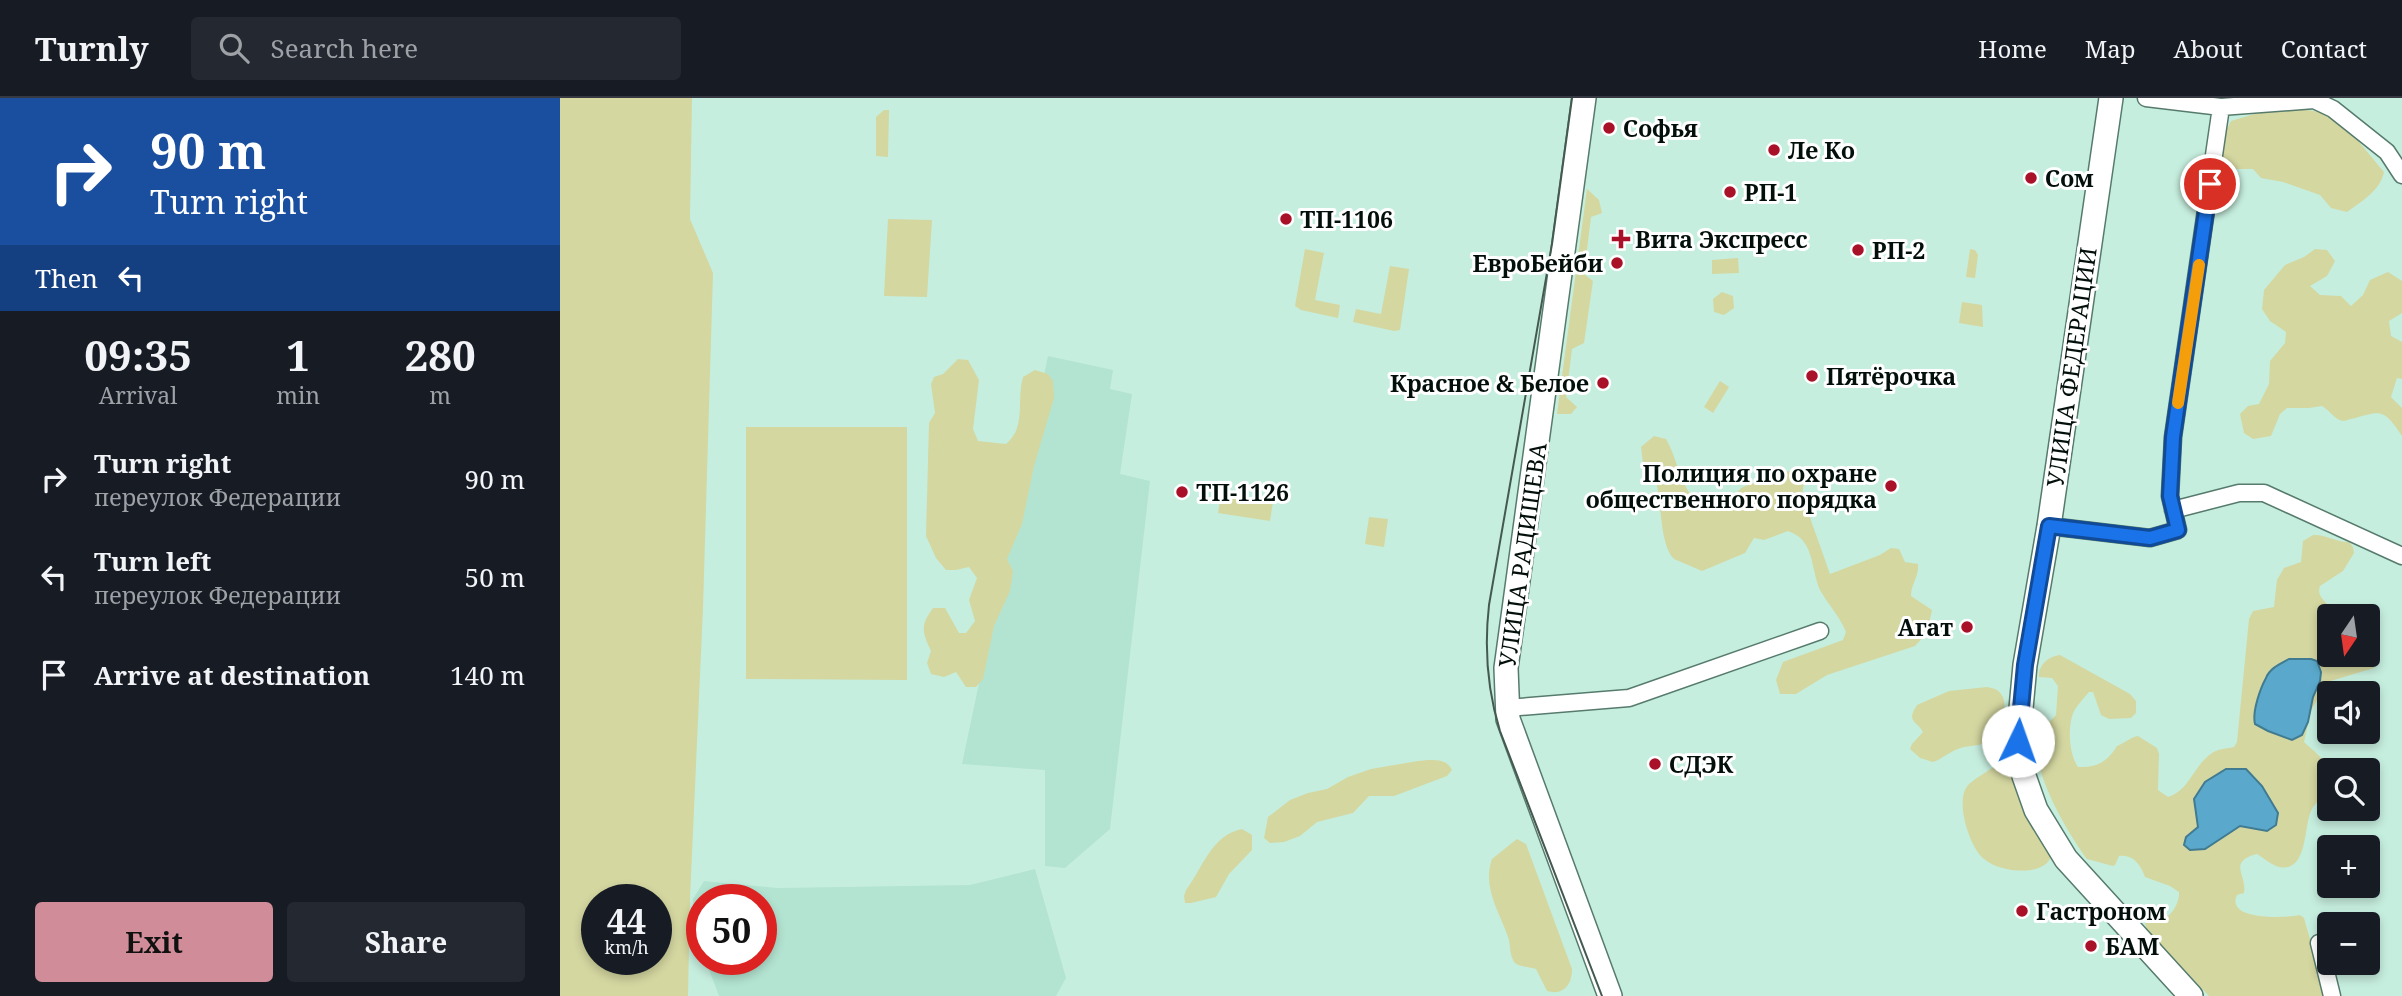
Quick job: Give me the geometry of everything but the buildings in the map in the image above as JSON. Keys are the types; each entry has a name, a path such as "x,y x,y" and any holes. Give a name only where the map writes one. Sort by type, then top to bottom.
{"main road":[{"name":"УЛИЦА РАДИЩЕВА","path":"1584,98 1506,668 1507,708 1508,719 1610,996"},
{"name":"УЛИЦА ФЕДЕРАЦИИ","path":"2111,98 2049,526 2020,705 2018,741 2024,776 2036,810 2066,859 2191,996"}],"street":[{"path":"2146,98 2221,107 2314,99 2333,109 2387,152 2402,175"},
{"path":"2049,526 2150,538 2178,530 2170,496 2173,437 2221,107"},
{"path":"2173,510 2238,494 2263,493 2402,556"},
{"path":"1507,708 1629,698 1820,631"},
{"path":"2327,975 2332,996"}],"shaded area":[{"path":"560,98 692,98 690,219 713,273 703,608 691,884 686,884 688,996 560,996"},
{"path":"2297,108 2324,113 2349,130 2384,172 2379,185 2347,212 2331,208 2320,195 2283,182 2261,178 2253,169 2224,169 2218,166 2223,137 2231,121 2258,113"},
{"path":"884,110 889,110 888,157 876,156 876,117"},
{"path":"1587,189 1599,200 1602,213 1591,217 1584,274 1593,281 1584,343 1572,349 1566,397 1577,407 1571,414 1557,414"},
{"path":"888,219 932,220 927,297 884,296"},
{"path":"1305,249 1324,253 1315,300 1340,305 1338,318 1301,310 1295,306"},
{"path":"1970,249 1975,250 1978,255 1975,278 1966,277"},
{"path":"2315,249 2327,250 2335,261 2327,276 2310,286 2320,295 2341,296 2351,306 2363,295 2370,280 2388,272 2402,281 2402,313 2389,321 2391,336 2402,342 2402,379 2397,378 2391,397 2402,408 2402,436 2390,420 2381,414 2369,414 2342,421 2322,406 2287,408 2280,414 2271,436 2253,439 2244,433 2240,414 2248,406 2259,404 2269,384 2270,361 2285,343 2286,332 2270,321 2262,309 2264,290 2285,265"},
{"path":"1738,258 1739,273 1712,274 1712,260"},
{"path":"1390,266 1409,269 1400,330 1353,322 1356,309 1381,314"},
{"path":"1722,292 1733,296 1734,308 1724,315 1714,312 1713,299"},
{"path":"1962,302 1982,305 1983,327 1959,323"},
{"path":"1048,356 1113,370 1110,389 1132,394 1120,474 1150,481 1110,829 1065,868 1045,866 1045,770 962,764"},
{"path":"958,359 968,360 979,380 973,429 978,441 1006,444 1012,437 1019,421 1023,377 1035,370 1048,374 1053,381 1054,398 1034,466 1022,524 1007,559 1013,571 1010,591 994,626 983,679 976,687 966,687 956,672 944,677 931,674 927,663 931,651 924,629 933,608 945,608 959,633 966,633 975,621 969,600 977,578 969,567 946,570 936,558 926,536 929,423 935,413 931,384 934,377 943,374"},
{"path":"1720,381 1729,387 1713,413 1704,407"},
{"path":"746,427 907,427 907,680 746,679"},
{"path":"1654,436 1666,439 1686,488 1699,503 1708,508 1724,508 1741,488 1778,472 1794,471 1804,482 1802,495 1830,574 1880,555 1891,548 1899,549 1905,562 1918,564 1911,596 1932,610 1927,633 1915,646 1827,675 1796,694 1780,694 1776,680 1783,662 1843,640 1846,632 1820,590 1807,548 1797,535 1788,531 1764,540 1754,538 1745,553 1702,571 1674,559 1665,540 1656,483 1653,477 1644,472 1641,447"},
{"path":"1221,494 1273,502 1270,521 1218,513"},
{"path":"1369,517 1388,519 1384,547 1365,544"},
{"path":"2313,535 2349,542 2354,553 2343,571 2320,586 2319,593 2327,604 2317,604 2317,667 2374,667 2330,681 2317,681 2317,700 2311,711 2304,742 2320,758 2317,758 2317,803 2309,816 2300,857 2287,867 2276,866 2257,854 2248,857 2240,865 2244,893 2237,895 2236,903 2240,910 2248,914 2283,917 2300,915 2304,918 2317,964 2317,975 2320,975 2326,996 2209,996 2148,932 2145,924 2147,918 2159,920 2171,913 2179,892 2145,877 2139,865 2128,857 2119,856 2113,866 2087,859 2052,800 2044,782 2037,748 2040,732 2056,715 2058,686 2052,678 2039,677 2039,673 2045,662 2060,655 2130,694 2136,701 2136,713 2131,718 2109,719 2101,715 2093,692 2089,692 2079,703 2070,724 2071,748 2075,761 2078,767 2101,763 2117,746 2138,736 2157,748 2158,790 2168,797 2175,794 2206,758 2218,750 2234,747 2237,742 2249,619 2253,611 2274,607 2277,580 2284,568 2301,562 2303,541"},
{"path":"1987,687 1997,690 2004,702 2003,718 1990,739 1982,744 1955,750 1933,762 1920,758 1910,749 1923,732 1912,718 1917,705 1949,691"},
{"path":"1418,761 1442,761 1452,770 1447,776 1394,796 1369,796 1353,813 1317,822 1300,836 1284,842 1270,843 1264,838 1268,817 1290,800 1327,789 1348,777 1371,769"},
{"path":"2007,762 2013,763 2052,855 2046,864 2035,869 2013,870 1984,859 1974,846 1966,825 1963,795 1966,788 1991,769"},
{"path":"1242,829 1252,835 1252,850 1229,874 1216,897 1185,903 1186,890 1215,845 1231,832"},
{"path":"1517,839 1526,844 1572,969 1569,984 1558,992 1547,991 1536,969 1515,963 1490,889 1489,869 1492,859"},
{"path":"1035,869 1066,978 1056,996 719,996 711,975 777,975 777,888 970,885"},
{"path":"704,881 736,884 702,884"}],"water":[{"path":"2289,659 2311,659 2317,661 2321,672 2308,722 2302,735 2292,740 2255,724 2261,688 2276,667"},
{"path":"2226,769 2246,769 2262,786 2278,813 2276,825 2267,831 2240,826 2205,849 2190,850 2184,845 2186,837 2198,827 2194,799 2205,782"}],"tram line":[{"path":"1572,98 1552,244 1489,605 1487,653 1489,684 1500,731 1602,996"}],"slow traffic":[{"path":"2178,403 2199,265"}],"place":[{"name":"Софья","path":"1609,128"},
{"name":"Ле Ко","path":"1774,150"},
{"name":"Сом","path":"2031,178"},
{"name":"РП-1","path":"1730,192"},
{"name":"ТП-1106","path":"1286,219"},
{"name":"Вита Экспресс","path":"1621,239"},
{"name":"РП-2","path":"1858,250"},
{"name":"ЕвроБейби","path":"1617,263"},
{"name":"Пятёрочка","path":"1812,376"},
{"name":"Красное & Белое","path":"1603,383"},
{"name":"Полиция по охране общественного порядка","path":"1891,486"},
{"name":"ТП-1126","path":"1182,492"},
{"name":"Агат","path":"1967,627"},
{"name":"СДЭК","path":"1655,764"},
{"name":"Гастроном","path":"2022,911"},
{"name":"БАМ","path":"2091,946"}],"route":[{"path":"2018,741 2025,665 2049,526 2150,538 2178,530 2170,496 2173,437 2210,184"}]}
